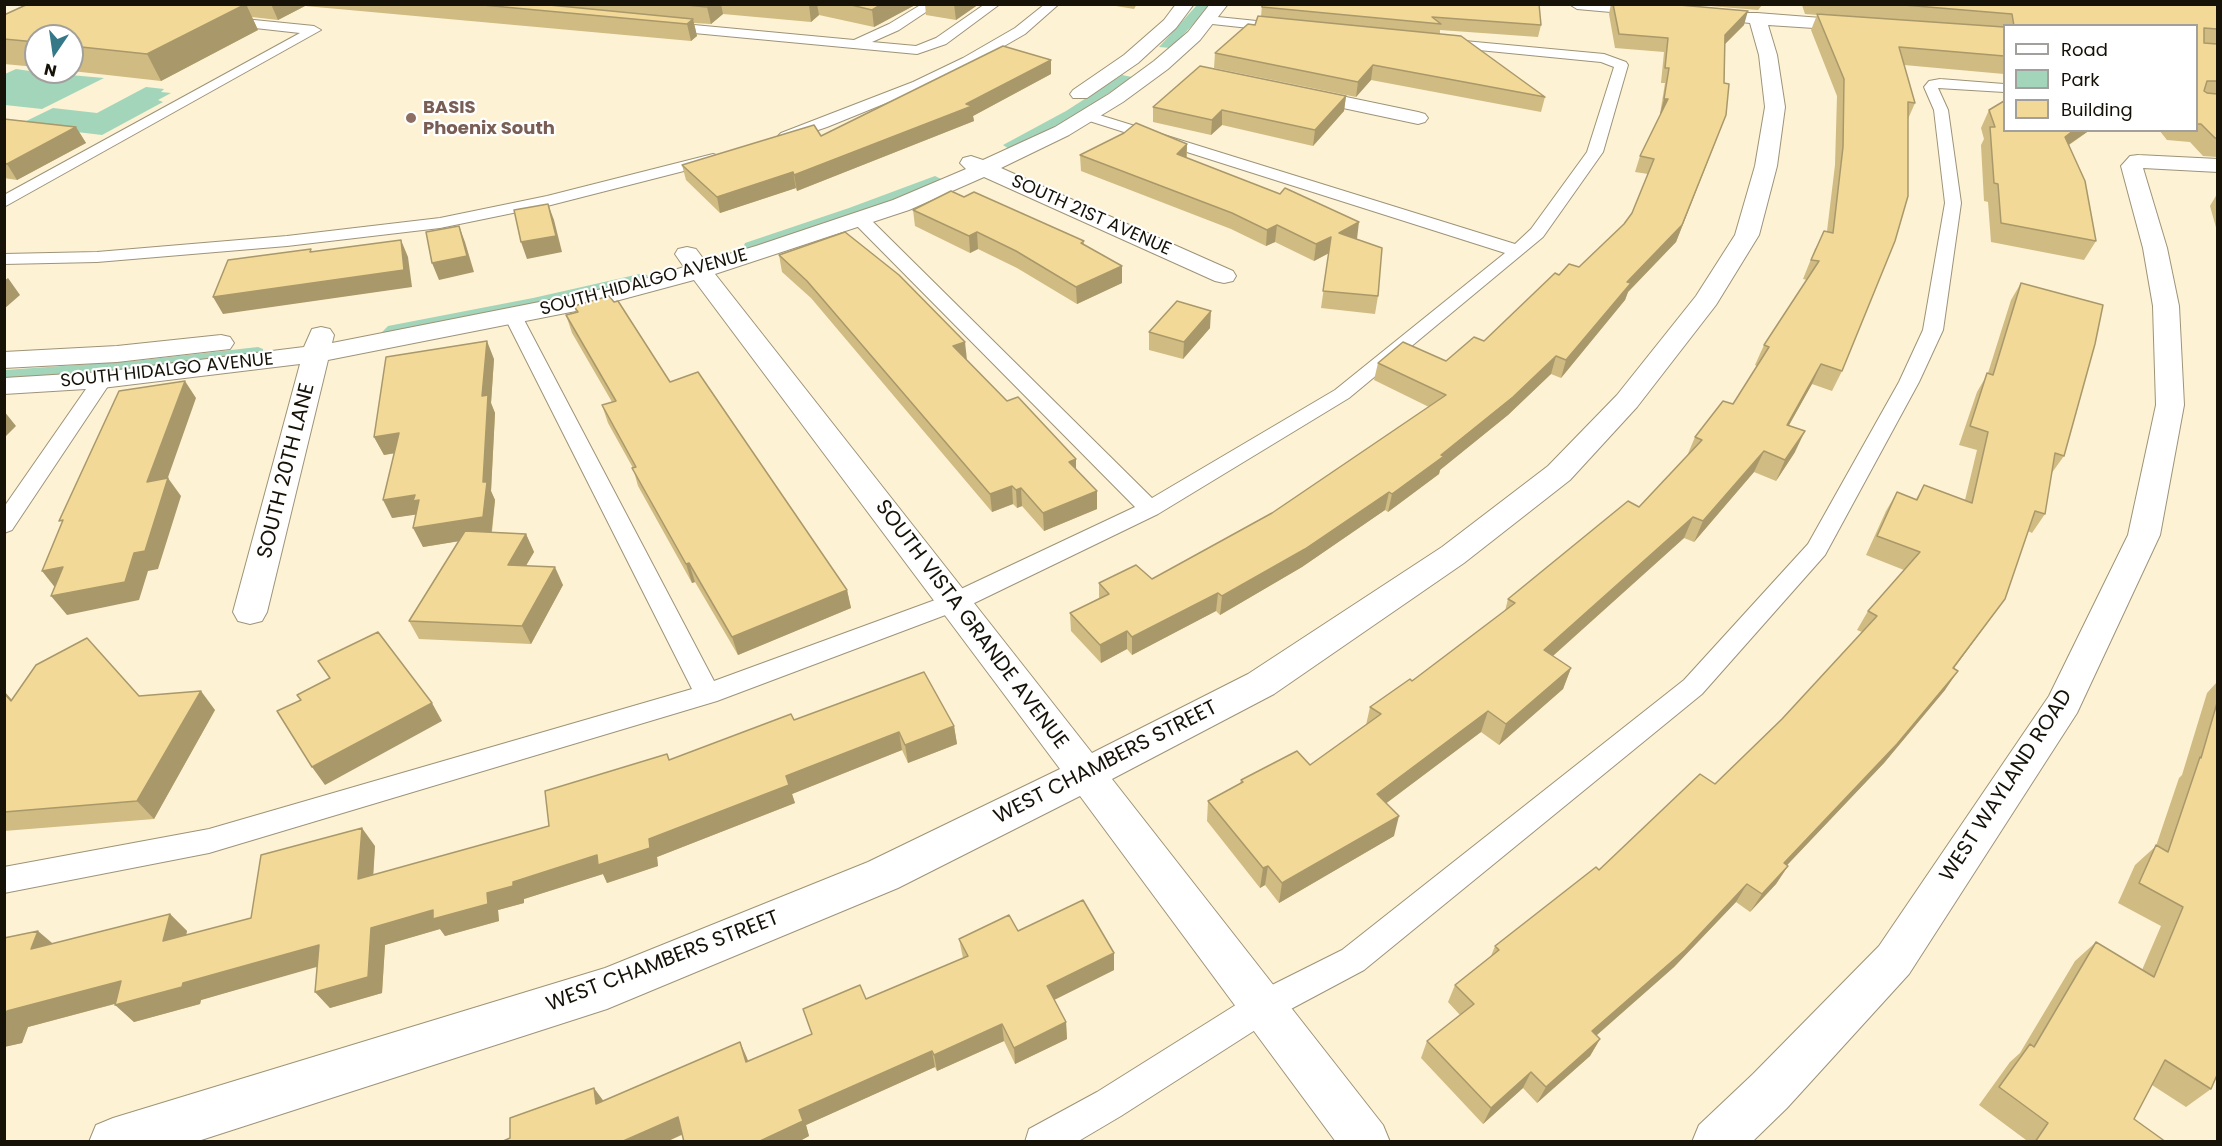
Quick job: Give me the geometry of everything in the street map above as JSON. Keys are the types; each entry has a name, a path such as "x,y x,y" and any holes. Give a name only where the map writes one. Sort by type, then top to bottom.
{"street":[{"name":"SOUTH HIDALGO AVENUE","path":"313,339 513,316 586,301 873,193 959,157 1052,111 1131,59 1170,24 1186,4"},
{"path":"1577,4 1679,12"},
{"name":"SOUTH HIDALGO AVENUE","path":"4,386 102,380 313,339 585,279 692,262 861,220 947,186 1088,116 1161,65 1214,12"},
{"name":"WEST CHAMBERS STREET","path":"113,1142 274,1095 607,988 883,875 1086,776 1261,684 1453,555 1559,473 1627,401 1707,300 1747,235 1766,166 1775,107 1768,55 1740,17 1875,27"},
{"path":"1131,59 1188,71"},
{"path":"1280,90 1418,118"},
{"name":"SOUTH 21ST AVENUE","path":"959,157 1224,276"},
{"name":"WEST WAYLAND ROAD","path":"1716,1142 1770,1091 1894,960 2064,703 2144,535 2170,405 2166,306 2155,248 2132,166 2138,161 2217,166"},
{"name":"SOUTH VISTA GRANDE AVENUE","path":"692,262 955,602 1366,1142"},
{"name":"SOUTH HIDALGO AVENUE","path":"4,360 117,354 258,339"},
{"name":"SOUTH 20TH LANE","path":"250,612 313,339"}],"lane":[{"path":"856,44 894,27 932,4"},
{"path":"646,25 916,50 941,41 994,4"},
{"path":"768,142 822,124 928,80 992,48 1020,31 1053,4"},
{"path":"1214,12 1302,29"},
{"path":"4,202 314,30 208,19"},
{"path":"215,32 295,40"},
{"path":"4,880 208,841 708,694 955,602 1150,509 1342,394 1537,233 1594,152 1621,65 1604,58 1430,41"},
{"path":"1042,1142 1109,1104 1262,1007 1353,960 1693,687 1817,549 1909,382 1932,330 1942,283 1953,203 1941,110 1931,87 1940,83 2003,88"},
{"path":"1088,116 1518,251"},
{"path":"4,259 121,255 287,241 440,223 547,201 724,156"},
{"path":"861,220 1150,509"},
{"path":"513,316 708,694"},
{"path":"4,525 102,380"}],"green space":[{"path":"1197,5 1211,5 1171,48 1159,47"},
{"path":"16,69 24,70 24,84 84,84 84,76 104,78 42,109 5,105 5,74"},
{"path":"1122,75 1132,77 1077,115 1009,149 1003,145 1066,111"},
{"path":"146,87 164,89 161,92 171,93 158,100 163,102 102,135 18,125 53,108 97,113"},
{"path":"935,176 943,180 890,202 752,250 743,248 745,243"},
{"path":"644,273 648,276 644,280 506,314 381,333 388,326 533,298"},
{"path":"258,347 263,351 255,356 53,378 5,380 5,370 134,361"}],"building":[{"path":"28,4 246,4 147,54 84,47 84,24 24,24 24,41 4,39 4,15"},
{"path":"472,4 539,4 693,19 687,24"},
{"path":"676,4 710,4 707,7"},
{"path":"847,4 882,4 872,10"},
{"path":"1262,4 1539,4 1541,25 1432,17 1441,24 1262,7"},
{"path":"1613,4 1668,4 1748,11 1725,35 1724,83 1729,84 1726,115 1682,225 1627,282 1631,283 1566,360 1556,356 1513,397 1441,455 1444,456 1392,494 1389,492 1305,549 1222,596 1218,593 1132,637 1127,631 1100,645 1070,613 1109,594 1099,583 1136,565 1152,579 1272,513 1446,395 1378,363 1403,342 1446,361 1474,337 1484,341 1555,273 1559,275 1569,264 1579,267 1624,224 1632,213 1654,159 1640,156 1668,99 1664,99 1669,68 1665,68 1668,38 1619,34"},
{"path":"1892,4 2217,4 2217,29 2204,28 2204,43 2217,44 2217,81 2207,81 2204,91 2217,94 2217,138 2198,124 2198,24 2014,24 2012,14"},
{"path":"1817,14 2003,27 2003,56 1899,47 1915,103 1908,102 1908,196 1895,241 1842,371 1821,364 1787,425 1805,431 1785,460 1764,451 1703,521 1693,517 1544,650 1571,668 1506,724 1488,711 1377,794 1399,816 1282,883 1268,866 1263,868 1208,801 1243,782 1241,780 1297,751 1310,765 1381,714 1370,707 1410,679 1412,681 1515,603 1508,599 1628,501 1639,507 1702,440 1695,437 1723,401 1733,404 1769,347 1764,345 1819,261 1811,260 1824,231 1833,233 1843,147 1844,79"},
{"path":"1258,16 1461,36 1545,97 1373,65 1358,82 1215,53 1248,24 1255,25"},
{"path":"1003,46 1051,60 966,104 972,106 794,175 793,172 717,197 682,165 814,125 821,136"},
{"path":"1200,66 1346,96 1315,130 1222,110 1212,120 1153,107"},
{"path":"2003,102 2003,132 2071,132 2065,137 2085,181 2096,241 2001,223 1998,184 1994,183 1990,127 1995,127 1989,110"},
{"path":"4,119 76,127 7,164 4,163"},
{"path":"1136,123 1187,144 1177,154 1280,194 1285,188 1359,222 1339,233 1382,248 1378,296 1323,291 1331,237 1316,244 1277,225 1267,230 1232,213 1080,155 1124,133"},
{"path":"951,191 964,197 974,192 1084,241 1081,243 1122,266 1076,287 1016,251 977,232 969,236 913,210"},
{"path":"548,204 556,236 521,242 514,210"},
{"path":"459,226 467,256 432,263 426,232"},
{"path":"845,232 899,275 965,342 953,346 1007,401 1018,397 1076,459 1069,462 1097,491 1043,513 1021,488 1016,490 1012,486 990,494 807,281 779,255"},
{"path":"401,240 404,270 213,297 228,260"},
{"path":"2021,283 2103,305 2095,344 2064,456 2055,453 2045,514 2035,511 2005,599 1953,668 1958,671 1897,744 1784,863 1788,866 1762,894 1747,884 1685,950 1592,1031 1600,1039 1546,1087 1531,1072 1491,1108 1427,1041 1474,1004 1455,985 1499,950 1495,946 1596,867 1599,870 1700,774 1715,784 1782,719 1877,616 1868,611 1920,552 1877,536 1897,492 1917,500 1924,485 1972,503 1988,432 1970,426 1987,373 1993,375"},
{"path":"609,296 614,302 618,301 670,382 698,372 847,590 732,637 689,563 686,564 632,468 636,467 602,405 616,401 566,315 578,312 574,306"},
{"path":"1177,301 1211,311 1184,342 1149,332"},
{"path":"487,341 482,396 488,395 483,482 487,482 483,517 413,528 419,500 413,501 415,495 383,500 399,433 374,437 386,357"},
{"path":"185,381 147,482 168,478 145,551 134,553 125,582 51,596 63,567 42,571 63,520 59,521 119,391"},
{"path":"465,531 526,534 508,565 555,567 522,626 409,621"},
{"path":"378,632 432,703 312,767 277,711 301,700 297,695 330,678 318,661"},
{"path":"87,638 139,696 201,691 137,801 4,812 4,693 11,701 36,665"},
{"path":"924,672 954,726 905,745 899,732 786,776 789,785 649,839 650,848 598,865 597,855 513,882 513,886 487,893 488,904 433,919 433,910 371,928 368,977 315,992 319,945 183,983 182,987 115,1005 121,981 7,1011 4,1017 4,938 38,931 31,949 170,914 163,941 251,918 261,855 362,828 358,879 549,826 545,791 667,754 669,760 791,714 794,720"},
{"path":"2217,703 2217,1075 2211,1089 2165,1060 2134,1119 2166,1142 2035,1142 2048,1123 1999,1087 2030,1044 2034,1047 2096,942 2154,977 2183,907 2139,883 2156,845 2168,852 2201,758"},
{"path":"1083,900 1114,953 1047,986 1066,1022 1014,1048 1002,1024 934,1055 932,1051 799,1110 803,1121 758,1142 684,1142 678,1117 621,1142 501,1142 510,1138 510,1118 594,1088 596,1104 740,1042 746,1062 812,1034 803,1009 860,985 866,999 968,956 959,939 1009,915 1018,931"}],"place":[{"name":"BASIS Phoenix South","path":"411,118"}]}
